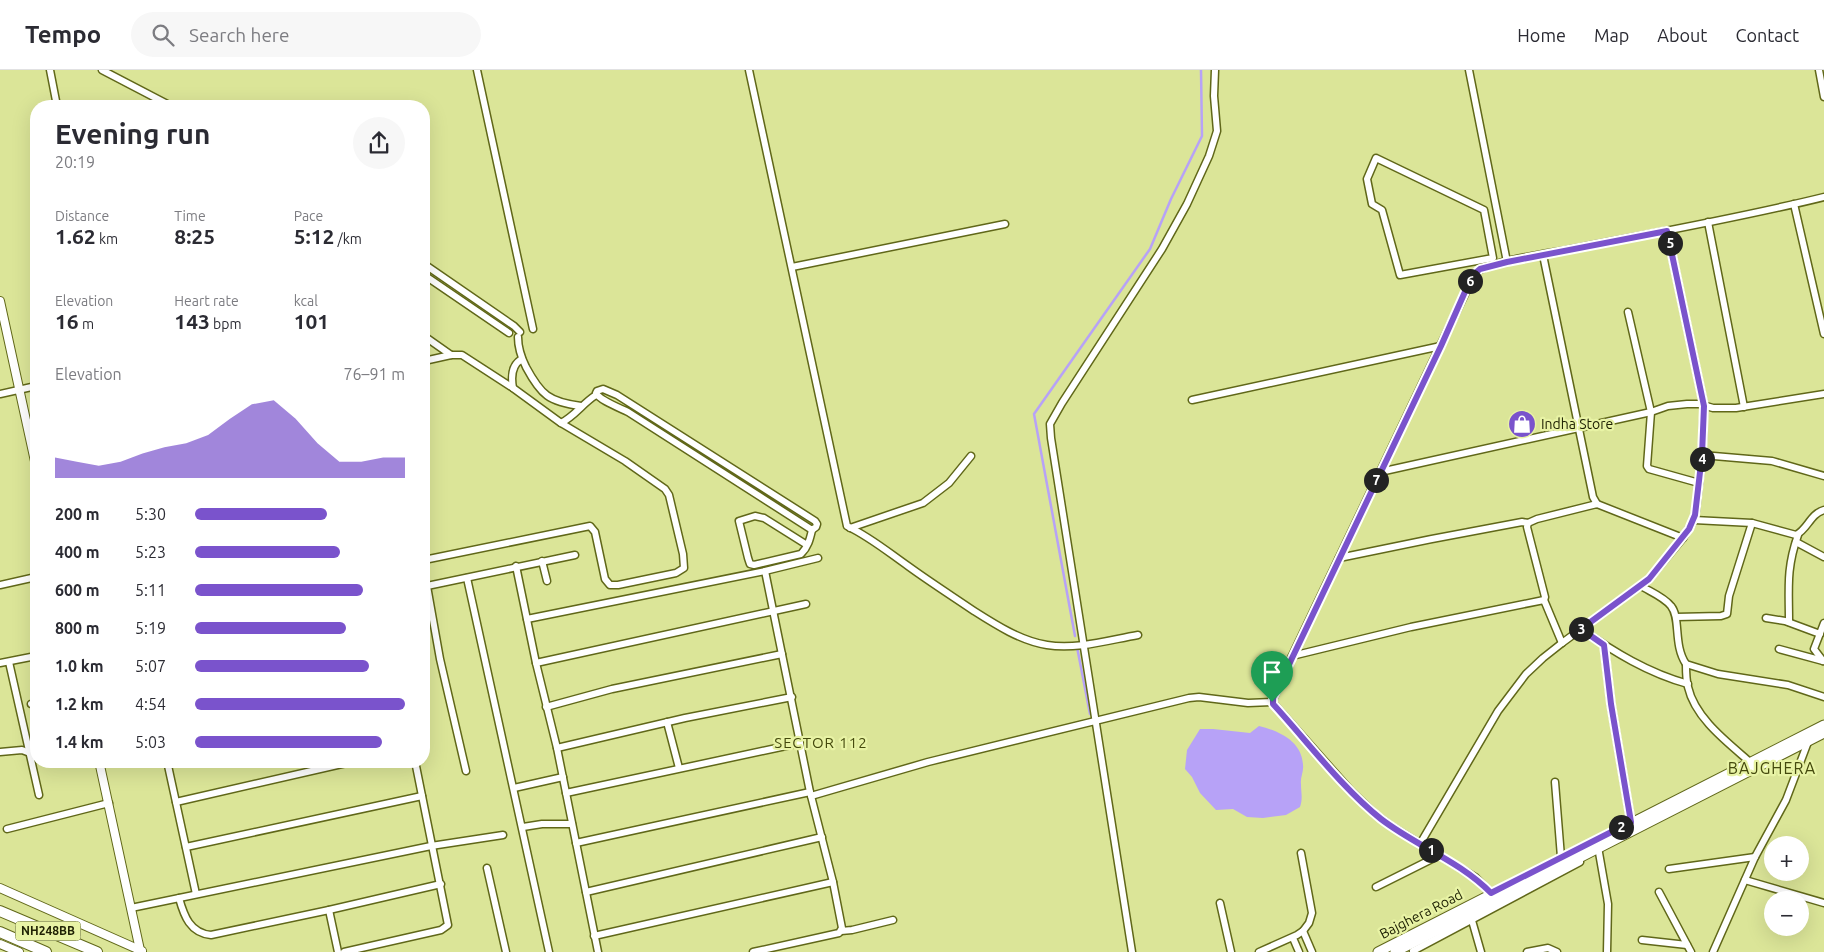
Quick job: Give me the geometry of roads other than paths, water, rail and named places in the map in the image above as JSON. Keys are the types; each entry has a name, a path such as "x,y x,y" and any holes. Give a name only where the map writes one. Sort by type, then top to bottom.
{"highway":[{"name":"NH248BB","path":"0,911 97,952"},
{"name":"NH248BB","path":"0,932 46,952"}],"main road":[{"name":"Bajghera Road","path":"1395,952 1412,949 1470,917 1494,896 1561,857 1824,724"},
{"name":"Bajghera Road","path":"1378,952 1494,896 1598,850 1824,733"}],"street":[{"path":"50,70 56,100"},
{"path":"102,70 160,100"},
{"path":"476,70 533,329"},
{"path":"749,70 847,526 880,544 909,567 983,617 1013,633 1046,645 1084,644 1138,635"},
{"path":"1132,952 1050,438 1050,424 1157,256 1187,204 1216,138 1215,70"},
{"path":"1469,70 1507,262"},
{"path":"1819,70 1824,98"},
{"path":"152,96 152,100"},
{"path":"1376,158 1484,210 1493,258 1478,260 1400,275 1382,210 1372,204 1367,179 1376,158"},
{"path":"1272,702 1292,656 1441,346 1472,276 1480,269 1507,262 1667,231 1824,197"},
{"path":"1794,204 1824,334"},
{"path":"1708,222 1744,407"},
{"path":"792,267 1005,224"},
{"path":"1420,844 1498,710 1526,674 1562,643 1641,586 1658,569 1694,520 1702,455 1704,406 1667,231"},
{"path":"1544,255 1593,497 1597,504"},
{"path":"1478,260 1480,269"},
{"path":"430,268 518,329 519,350 522,359 535,385 542,392 558,402 581,406"},
{"path":"430,279 509,333"},
{"path":"0,306 30,438"},
{"path":"488,318 493,311"},
{"path":"1628,312 1651,412 1648,468 1699,483"},
{"path":"430,340 450,355"},
{"path":"1192,400 1441,346"},
{"path":"430,360 450,355 462,355 513,388 561,423 625,461 665,489 669,495 685,563 682,570 676,573 610,585 605,579 595,532 590,526 430,559"},
{"path":"513,388 511,379 514,366 517,361 522,359"},
{"path":"0,394 30,388"},
{"path":"561,423 574,416 581,406 596,395 597,391 613,392 817,524 812,530 808,545 797,556 752,564 748,558 739,521 755,516 764,518 808,545"},
{"path":"1380,472 1680,404 1695,404 1713,408 1744,407 1824,394"},
{"path":"596,395 641,420 812,530"},
{"path":"641,420 647,414"},
{"path":"1702,455 1772,461 1824,476"},
{"path":"850,528 923,503 949,483 971,456"},
{"path":"1339,558 1446,535 1467,534 1518,523 1528,523 1597,504 1682,538"},
{"path":"1789,622 1788,571 1797,538 1814,515 1824,510"},
{"path":"1694,520 1752,523 1797,538 1824,557"},
{"path":"1528,523 1528,530 1545,597 1544,600 1562,643"},
{"path":"1676,617 1721,616 1727,614 1729,596 1752,523"},
{"path":"430,585 576,555"},
{"path":"527,619 765,571 818,558"},
{"path":"542,561 547,580"},
{"path":"516,566 536,663 557,748 598,952"},
{"path":"765,571 800,743 833,882 842,931"},
{"path":"0,585 30,578"},
{"path":"467,578 549,952"},
{"path":"1641,586 1670,604 1675,612 1679,648 1686,664 1688,684 1696,706 1729,744 1750,762"},
{"path":"1292,656 1411,627 1544,600"},
{"path":"536,663 806,604"},
{"path":"430,610 466,771"},
{"path":"1766,618 1789,622 1820,634"},
{"path":"1823,662 1814,649 1824,623"},
{"path":"1581,629 1604,645 1654,673 1688,684"},
{"path":"1604,645 1611,704 1631,822"},
{"path":"1780,649 1823,662"},
{"path":"546,706 612,689 782,654"},
{"path":"0,663 30,657"},
{"path":"9,662 30,741"},
{"path":"1686,664 1718,674 1788,685 1824,697"},
{"path":"557,748 667,722 792,697"},
{"path":"576,843 811,794 928,762 1193,698 1248,703 1272,702"},
{"path":"1272,702 1351,791 1383,820 1475,878 1494,896"},
{"path":"667,722 679,768"},
{"path":"1713,952 1755,857 1786,800 1808,742"},
{"path":"566,793 800,743"},
{"path":"0,752 22,750 30,751"},
{"path":"35,768 39,795"},
{"path":"102,768 142,951"},
{"path":"169,768 196,894"},
{"path":"176,802 325,768"},
{"path":"344,952 446,928 449,923 431,846 416,768"},
{"path":"514,788 563,777"},
{"path":"1555,782 1561,857"},
{"path":"186,847 422,796"},
{"path":"7,829 109,803"},
{"path":"522,827 542,824 572,824"},
{"path":"131,908 431,846 503,835"},
{"path":"586,892 822,837"},
{"path":"1480,952 1470,917 1598,850 1608,904 1607,952"},
{"path":"1259,952 1292,938 1303,931 1309,923 1312,913 1301,853"},
{"path":"1376,887 1440,855"},
{"path":"1669,869 1755,857"},
{"path":"487,868 506,952"},
{"path":"1745,880 1824,903"},
{"path":"594,936 833,882"},
{"path":"179,898 186,919 198,931 211,935 441,884"},
{"path":"0,888 142,951"},
{"path":"1659,892 1691,952"},
{"path":"1220,903 1232,952"},
{"path":"329,910 338,952"},
{"path":"753,952 893,920"},
{"path":"1303,931 1312,952"},
{"path":"1292,938 1298,952"},
{"path":"1642,940 1688,945"},
{"path":"0,944 19,952"},
{"path":"1527,952 1553,951"}],"waterway":[{"path":"1075,636 1034,414 1150,249 1171,199 1202,136 1201,70"},
{"path":"1077,647 1090,714"}],"place":[{"name":"Indha Store","path":"1522,424"}],"district":[{"name":"SECTOR 112","path":"821,743"},
{"name":"BAJGHERA","path":"1772,768"}]}
